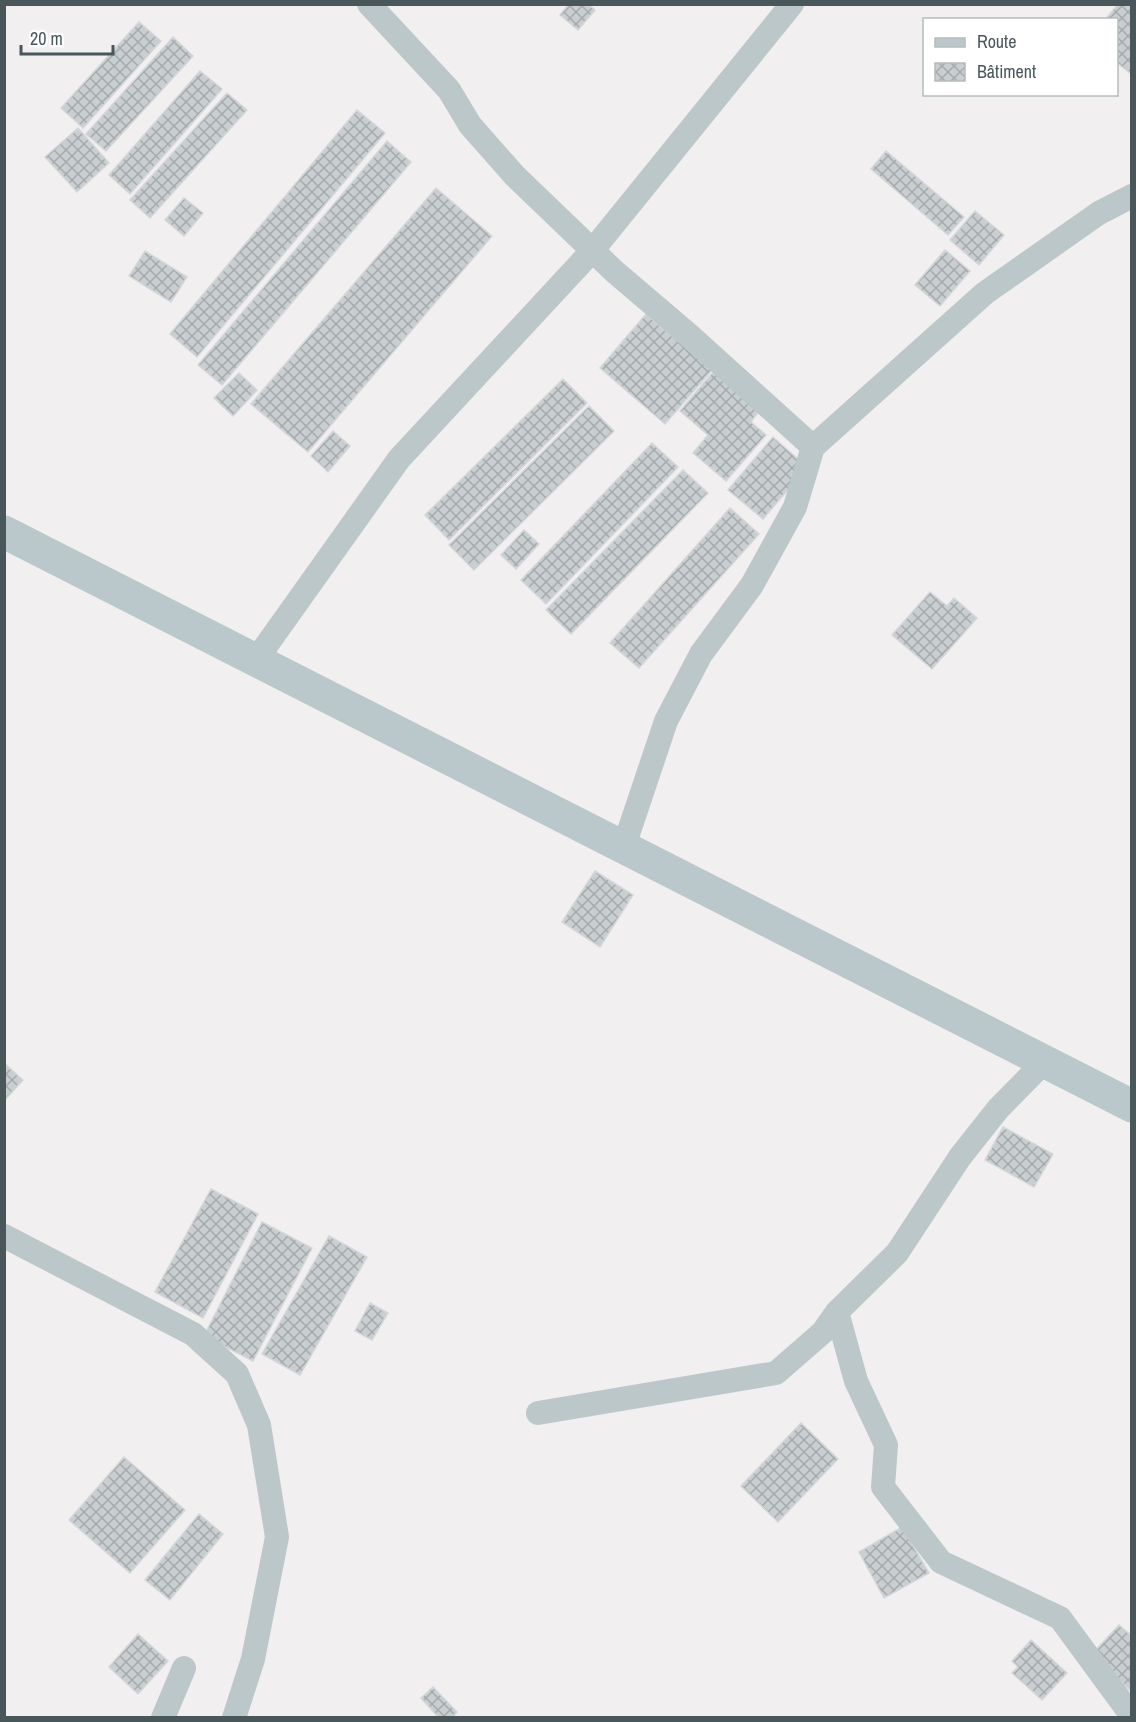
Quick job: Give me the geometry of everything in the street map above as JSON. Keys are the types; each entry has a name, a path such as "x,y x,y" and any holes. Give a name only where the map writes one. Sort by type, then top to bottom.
{"main road":[{"path":"4,532 1131,1106"}],"street":[{"path":"369,4 442,81 470,125 515,176 592,251 813,447"},
{"path":"256,660 399,459 592,251 792,4"},
{"path":"624,846 666,721 700,654 752,585 795,507 813,447 985,293 1099,213 1131,196"},
{"path":"538,1413 776,1372 823,1332 837,1311 897,1253 960,1157 998,1109 1045,1061"},
{"path":"4,1236 193,1334 237,1374 259,1425 277,1537 253,1659 234,1718"},
{"path":"837,1311 856,1380 886,1445 884,1487 940,1562 1059,1618 1131,1716"},
{"path":"163,1718 184,1668"}],"building":[{"path":"569,4 588,4 595,10 578,30 560,15"},
{"path":"1118,4 1132,4 1132,71 1130,73 1118,64 1118,18 1107,18"},
{"path":"139,22 161,41 83,128 61,108"},
{"path":"173,37 193,56 106,151 86,134"},
{"path":"200,71 222,89 130,194 109,175"},
{"path":"227,93 247,110 150,218 130,200"},
{"path":"357,110 385,133 197,357 170,334"},
{"path":"78,128 109,163 77,192 45,157"},
{"path":"387,141 411,162 222,385 198,365"},
{"path":"886,151 964,217 948,235 871,169"},
{"path":"436,188 492,236 308,452 251,404"},
{"path":"184,198 203,213 184,236 165,220"},
{"path":"975,211 1004,235 979,265 950,240"},
{"path":"945,250 970,271 940,306 915,285"},
{"path":"145,251 187,277 171,302 129,276"},
{"path":"646,314 712,370 665,424 600,368"},
{"path":"713,372 759,411 751,422 766,435 726,481 693,453 708,435 680,411"},
{"path":"239,373 257,390 233,416 214,398"},
{"path":"563,379 587,403 449,540 425,515"},
{"path":"589,406 614,431 474,570 449,545"},
{"path":"333,431 350,446 328,472 311,456"},
{"path":"773,437 807,467 763,519 728,490"},
{"path":"652,443 678,467 546,604 521,580"},
{"path":"683,470 708,493 571,634 546,610"},
{"path":"730,508 759,534 639,668 610,643"},
{"path":"524,530 539,544 516,569 501,555"},
{"path":"930,592 947,606 954,598 977,618 932,669 892,635"},
{"path":"595,871 633,895 600,947 562,922"},
{"path":"4,1063 23,1080 4,1101"},
{"path":"1003,1127 1053,1154 1034,1187 985,1160"},
{"path":"211,1189 258,1214 203,1318 155,1292"},
{"path":"262,1222 312,1248 253,1361 204,1336"},
{"path":"329,1236 367,1257 300,1375 262,1354"},
{"path":"370,1303 388,1313 372,1340 355,1331"},
{"path":"801,1423 838,1459 778,1522 741,1486"},
{"path":"124,1457 185,1510 130,1573 69,1520"},
{"path":"199,1514 223,1534 170,1600 145,1580"},
{"path":"902,1527 929,1573 884,1598 859,1552"},
{"path":"1119,1625 1132,1636 1132,1692 1091,1655"},
{"path":"138,1634 168,1661 138,1694 109,1667"},
{"path":"1031,1640 1067,1673 1042,1700 1012,1673 1018,1667 1012,1661"},
{"path":"433,1687 457,1712 452,1718 439,1718 421,1698"}]}
